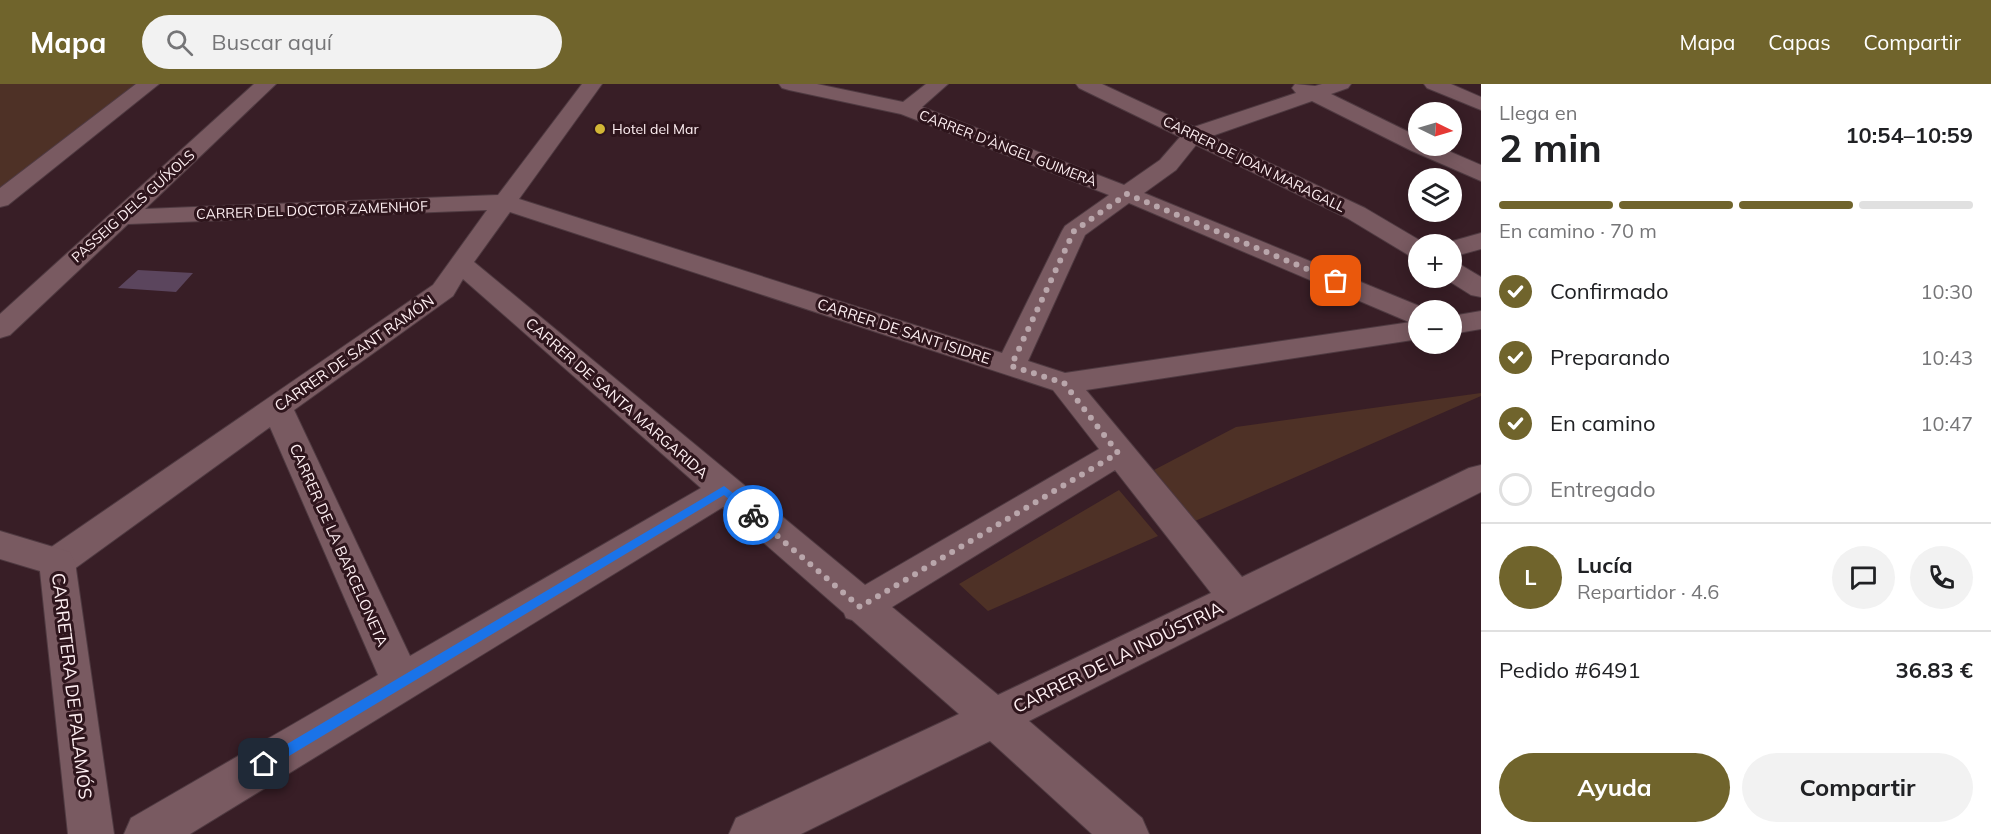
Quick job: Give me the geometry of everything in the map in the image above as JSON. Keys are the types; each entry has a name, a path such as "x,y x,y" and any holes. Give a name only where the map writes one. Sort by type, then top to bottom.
{"street":[{"path":"0,200 149,84"},
{"name":"PASSEIG DELS GUÍXOLS","path":"0,329 266,84"},
{"name":"CARRER DE SANT RAMÓN","path":"57,562 443,290 504,202 592,84"},
{"name":"CARRER D'ÀNGEL GUIMERÀ","path":"789,84 907,109 1127,194 1408,311"},
{"path":"907,109 938,84"},
{"name":"CARRER DE JOAN MARAGALL","path":"1086,84 1356,213 1408,244"},
{"path":"1011,366 1074,231 1168,165 1193,135 1304,89 1341,84"},
{"path":"1434,84 1481,104"},
{"path":"1304,89 1408,139"},
{"path":"1443,156 1481,174"},
{"name":"CARRER DEL DOCTOR ZAMENHOF","path":"120,218 504,202"},
{"name":"CARRER DE SANT ISIDRE","path":"504,202 1064,383 1408,332"},
{"path":"1462,246 1481,241"},
{"name":"CARRER DE SANTA MARGARIDA","path":"460,263 860,607 994,718 1126,834"},
{"path":"1462,277 1481,289"},
{"path":"1462,323 1481,320"},
{"path":"1064,383 1118,453 1237,598"},
{"name":"CARRER DE LA BARCELONETA","path":"277,407 402,683"},
{"path":"860,607 1118,453"},
{"name":"CARRER DE LA INDÚSTRIA","path":"752,834 994,718 1481,477"},
{"path":"147,834 724,490"},
{"name":"CARRETERA DE PALAMÓS","path":"0,545 57,562 91,834"}],"shaded area":[{"path":"0,84 138,84 0,189"},
{"path":"138,270 193,273 176,292 118,288"},
{"path":"1481,393 1481,396 1195,521 1154,470 1236,427"},
{"path":"1119,490 1158,536 988,611 959,584"}],"way so far":[{"path":"753,515 860,607 1118,453 1064,383 1011,366 1074,231 1127,194 1336,281"}],"place":[{"name":"Hotel del Mar","path":"600,129"}],"route":[{"path":"264,764 724,490 753,515"}]}
